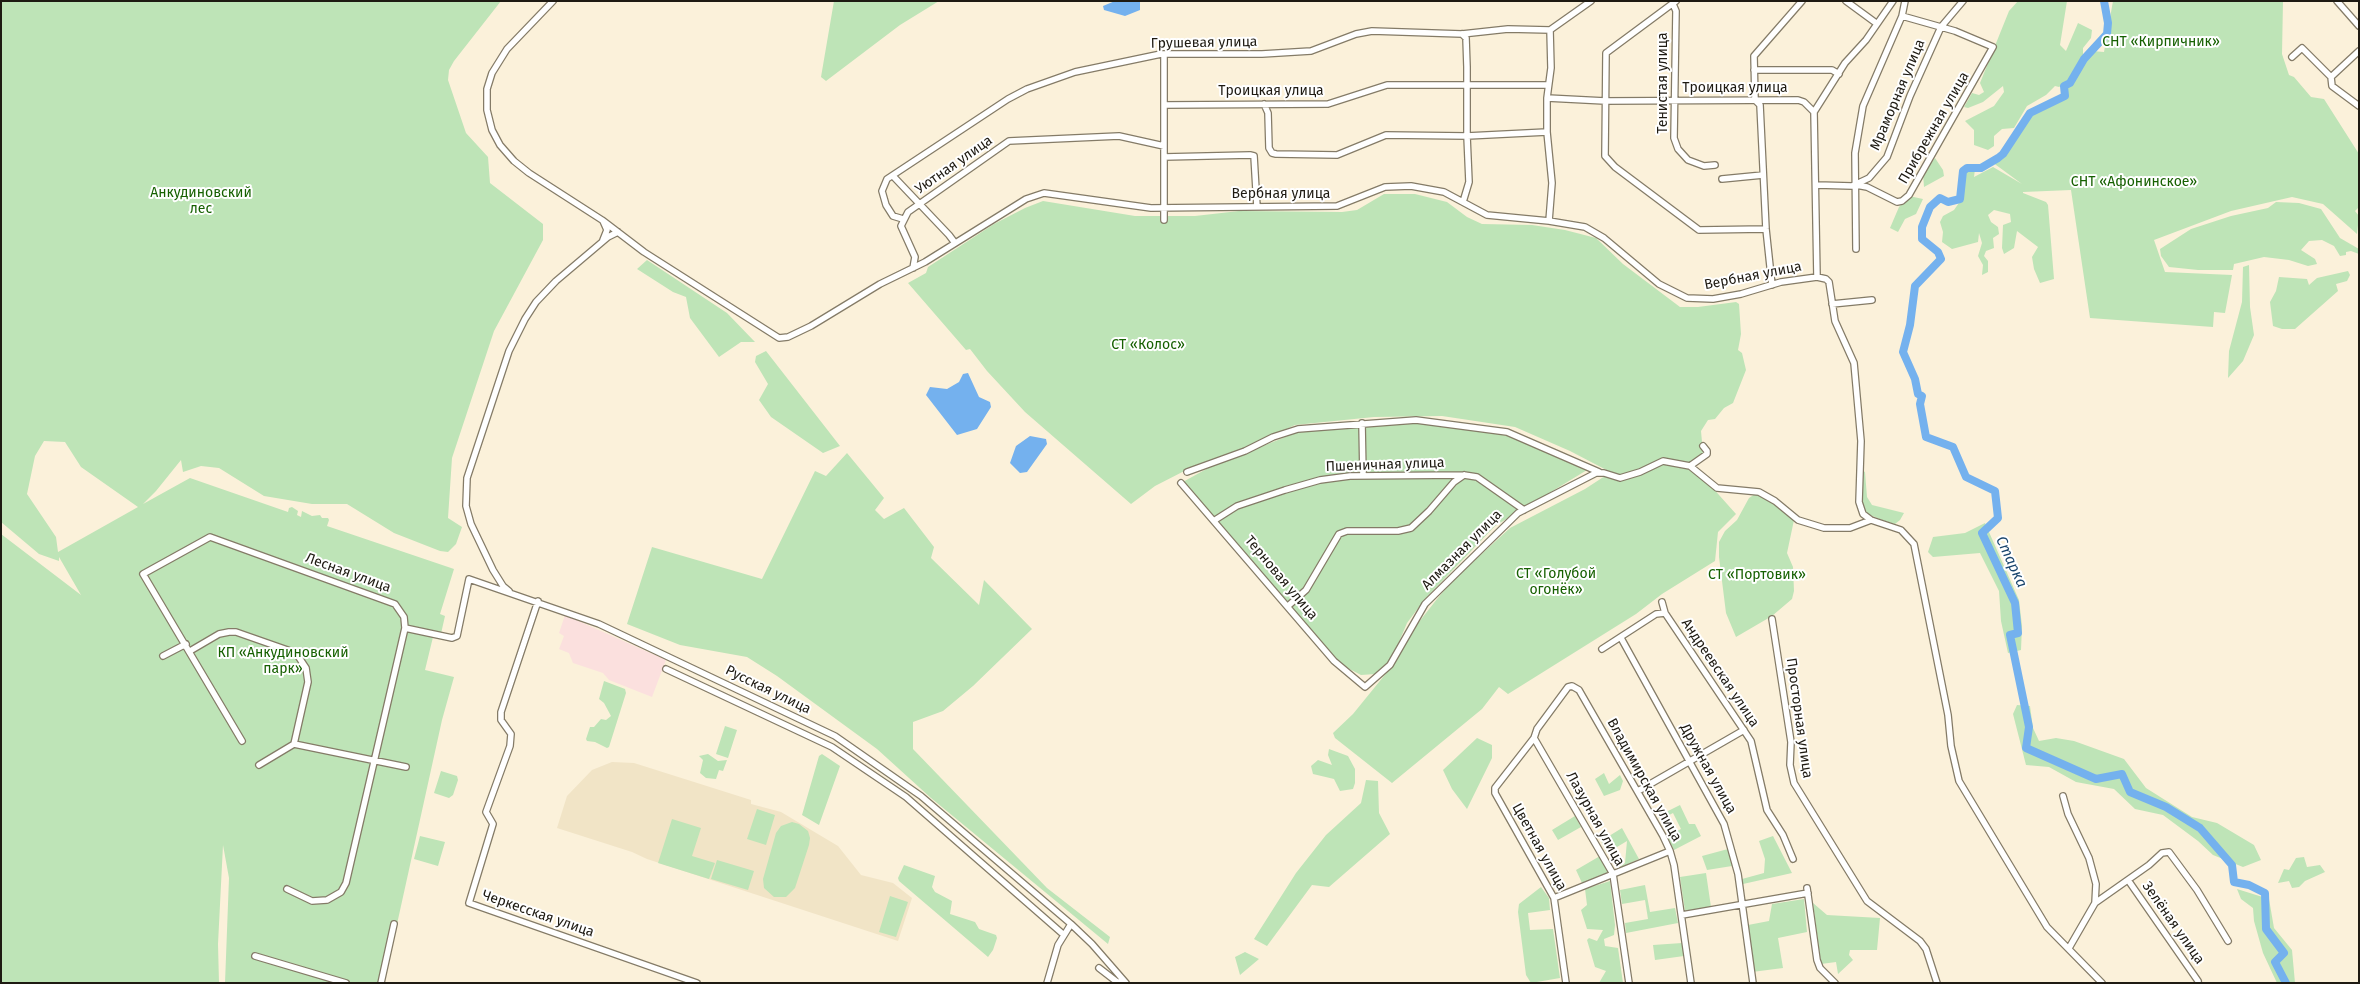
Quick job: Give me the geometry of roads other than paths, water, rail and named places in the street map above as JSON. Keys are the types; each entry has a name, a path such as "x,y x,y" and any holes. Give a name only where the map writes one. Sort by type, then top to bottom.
{"street":[{"path":"513,594 503,586 493,570 471,524 466,506 467,478 509,351 525,319 536,302 556,281 602,242 618,232 514,161 496,138 488,117 487,89 496,66 517,38 553,1"},
{"path":"1549,221 1552,183 1546,98 1551,68 1550,30 1591,1"},
{"path":"1772,285 1766,229 1760,105 1755,100 1754,56 1802,1"},
{"path":"1846,1 1876,23"},
{"path":"1817,277 1817,184 1814,112 1839,74 1893,1"},
{"path":"1856,249 1855,153 1863,106 1902,16 1905,1"},
{"name":"Мраморная улица","path":"1856,184 1869,178 1887,158 1910,96 1941,27 1963,1"},
{"path":"2337,1 2359,26"},
{"path":"1675,3 1606,54 1605,156 1615,167 1699,230 1766,229"},
{"name":"Тенистая улица","path":"1675,3 1674,138 1678,149 1688,160 1704,166 1715,164"},
{"path":"1902,16 1941,27"},
{"name":"Прибрежная улица","path":"1856,184 1867,187 1897,202 1902,201 1909,195 1994,47 1941,27"},
{"name":"Грушевая улица","path":"893,176 1008,99 1027,89 1075,72 1164,54 1262,54 1311,51 1356,34 1372,31 1462,34 1508,29 1550,30"},
{"path":"1462,34 1466,41 1469,182 1463,202"},
{"path":"2292,57 2302,48 2331,77 2332,86 2359,106"},
{"path":"2331,77 2359,51"},
{"path":"1164,54 1164,220"},
{"path":"1754,70 1832,70 1839,74"},
{"name":"Троицкая улица","path":"1164,105 1328,104 1387,85 1548,85"},
{"name":"Троицкая улица","path":"1546,98 1605,101 1798,100 1804,102 1814,112"},
{"path":"1264,104 1268,113 1269,148 1272,154 1319,156 1337,154 1386,135 1467,136 1547,132"},
{"name":"Уютная улица","path":"903,219 920,204 1009,141 1119,136 1164,146"},
{"path":"1164,157 1250,154 1254,156 1257,207"},
{"path":"913,268 915,257 901,226 903,219 893,216 884,198 882,191 887,179 893,176 950,235 954,243"},
{"path":"1722,179 1763,176"},
{"path":"1817,184 1856,184"},
{"name":"Вербная улица","path":"618,232 644,252 779,338 788,337 811,326 880,284 925,262 1036,195 1054,194 1151,208 1337,206 1385,187 1401,185 1444,192 1463,202 1468,207 1487,215 1574,224 1595,232 1659,284 1687,298 1713,299 1741,294 1772,285 1823,277 1829,282 1832,304"},
{"path":"602,220 607,230 602,242"},
{"path":"1872,300 1832,304 1835,320 1854,363 1862,441 1859,502 1863,514 1871,520 1901,530 1914,544 1948,715 1954,765 1961,786 2047,927 2102,983"},
{"path":"1187,472 1245,451 1286,432 1308,427 1424,420 1499,430 1524,438 1601,472 1620,478 1640,472 1663,461 1690,466 1717,488 1759,492 1775,501 1798,520 1813,526 1843,529 1859,526 1871,520"},
{"path":"1362,423 1363,476"},
{"path":"1690,466 1707,454 1708,451 1703,446"},
{"name":"Алмазная улица","path":"1368,686 1395,658 1425,604 1508,521 1558,491 1576,485 1590,475 1601,472"},
{"path":"1288,606 1306,590 1339,534 1347,531 1398,531 1411,528 1454,482 1464,475"},
{"name":"Пшеничная улица","path":"1215,520 1237,506 1285,490 1320,480 1363,476 1464,475 1477,477 1524,510"},
{"name":"Терновая улица","path":"1181,483 1215,520 1334,661 1368,686"},
{"name":"Лесная улица","path":"242,741 143,574 210,538 396,604 404,617 405,628"},
{"name":"Русская улица","path":"405,628 452,638 457,636 468,579 538,601 599,624 836,736 921,796 1071,924 1126,982"},
{"name":"Черкесская улица","path":"538,601 500,712 501,720 511,734 510,746 486,812 493,824 469,903 697,983"},
{"name":"Андреевская улица","path":"1662,602 1665,613 1751,741 1767,810 1783,835 1793,859"},
{"path":"1602,650 1621,638 1631,627 1656,614 1665,613"},
{"name":"Просторная улица","path":"1772,619 1792,742 1790,765 1794,783 1867,901 1920,941 1926,948 1937,983"},
{"path":"287,890 312,901 327,900 341,892 346,883 405,628"},
{"path":"190,651 219,634 236,632 296,653 306,668 308,682 294,744"},
{"name":"Дружная улица","path":"1621,638 1724,824 1732,846 1743,905 1753,983"},
{"path":"163,656 186,644"},
{"path":"666,669 832,747 906,797 1064,936"},
{"name":"Владимирская улица","path":"1534,738 1538,729 1568,687 1572,686 1579,690 1638,791 1670,851 1682,915 1691,983"},
{"path":"1638,791 1744,730"},
{"name":"Лазурная улица","path":"1534,738 1613,874 1628,983"},
{"name":"Цветная улица","path":"1534,738 1495,788 1495,793 1554,898 1566,983"},
{"path":"258,765 294,744 406,767"},
{"path":"2063,796 2068,814 2095,874 2095,903"},
{"path":"1554,898 1670,851"},
{"path":"2069,948 2095,903 2162,853 2169,852 2197,890 2228,941"},
{"name":"Зелёная улица","path":"2128,880 2198,981"},
{"path":"1682,915 1743,905 1808,891 1817,960 1820,968 1835,983"},
{"path":"381,983 394,924"},
{"path":"1048,983 1058,944 1071,924"},
{"path":"255,956 346,983"},
{"path":"1099,968 1117,982 1126,982"}],"water":[{"path":"1115,1 1140,1 1140,10 1125,16 1104,10 1103,6"},
{"path":"968,373 979,397 990,402 991,407 977,429 957,435 926,395 930,387 947,389 959,382 963,374"},
{"path":"1030,436 1046,439 1047,444 1027,472 1020,473 1010,463 1016,446"}],"waterway":[{"name":"Старка","path":"2104,1 2108,23 2107,34 2084,59 2070,83 2064,86 2065,96 2030,113 2003,154 1998,158 1981,168 1967,168 1963,171 1960,199 1948,202 1940,198 1930,207 1922,227 1922,239 1938,252 1941,259 1915,286 1910,325 1903,352 1915,379 1918,394 1922,396 1920,404 1926,437 1953,447 1966,477 1995,491 1998,518 1982,533 2015,603 2018,633 2010,635 2029,727 2026,748 2096,779 2122,774 2130,792 2166,807 2200,828 2232,865 2234,882 2249,885 2265,893 2266,929 2284,953 2275,962 2286,983"}],"park label":[{"name":"СНТ «Кирпичник»","path":"2161,42"},
{"name":"СНТ «Афонинское»","path":"2134,182"},
{"name":"Анкудиновский лес","path":"201,202"},
{"name":"СТ «Колос»","path":"1148,345"},
{"name":"СТ «Портовик»","path":"1757,575"},
{"name":"СТ «Голубой огонёк»","path":"1556,582"},
{"name":"КП «Анкудиновский парк»","path":"283,662"}]}
